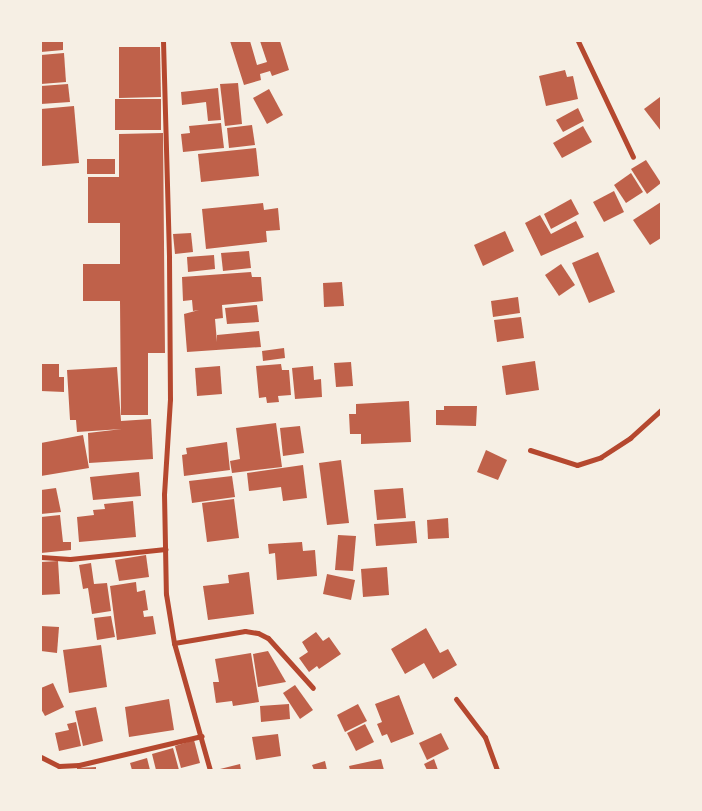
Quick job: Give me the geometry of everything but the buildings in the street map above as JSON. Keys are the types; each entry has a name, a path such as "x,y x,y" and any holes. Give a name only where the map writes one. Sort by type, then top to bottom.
{"street":[{"path":"163,41 170,380 165,549 166,594 174,643 202,736 210,770"},
{"path":"578,41 633,157"},
{"path":"530,450 577,465 601,458 630,438 661,410"},
{"path":"41,557 70,560 165,549"},
{"path":"174,643 245,631 258,633 268,638 313,688"},
{"path":"456,699 486,737 497,770"},
{"path":"41,758 59,766 79,765 202,736"}]}
